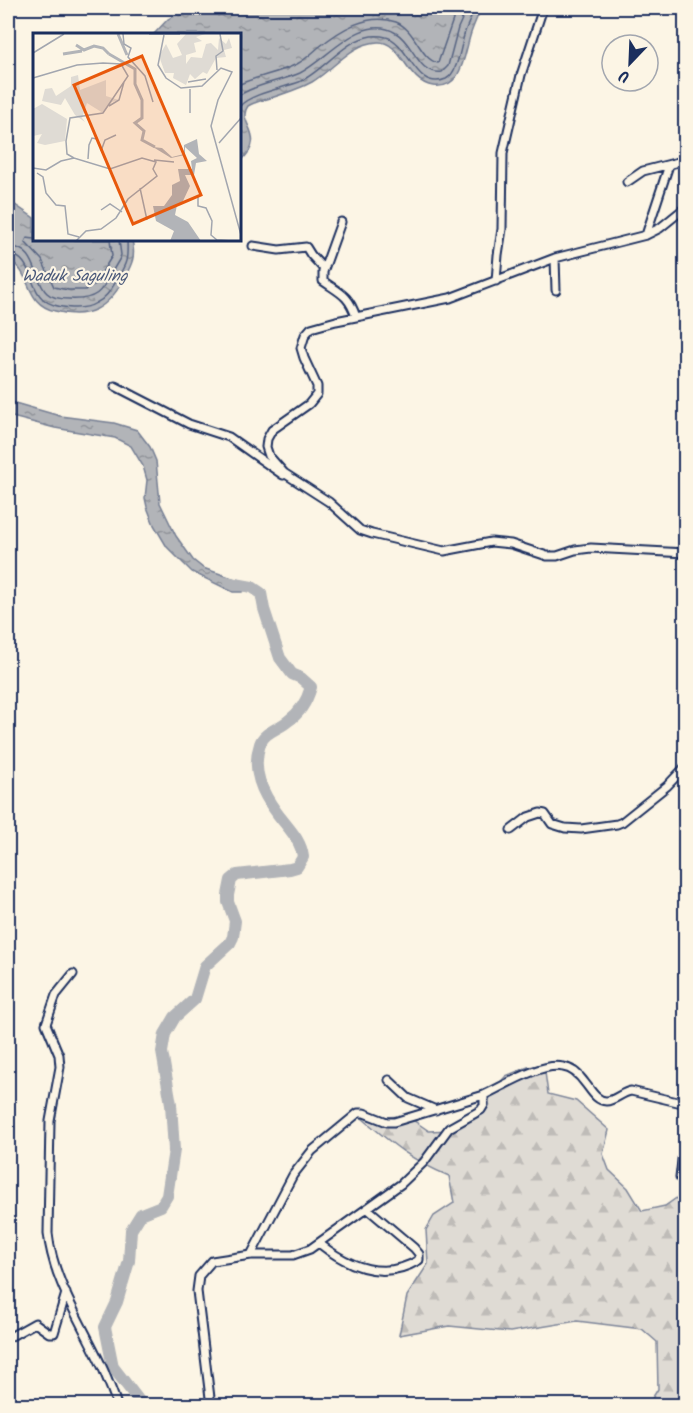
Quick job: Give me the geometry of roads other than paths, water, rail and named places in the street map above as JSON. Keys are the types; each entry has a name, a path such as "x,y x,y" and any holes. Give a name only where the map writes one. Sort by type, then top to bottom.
{"street":[{"path":"496,281 502,229 503,153 521,75 543,8"},
{"path":"627,182 643,171 686,160"},
{"path":"646,236 669,165"},
{"path":"291,478 269,456 266,442 276,426 309,404 316,394 315,382 302,353 303,338 314,326 450,298 555,258 646,236 686,207"},
{"path":"323,272 341,222"},
{"path":"253,246 279,250 306,246 323,267 323,281 342,292 349,300 356,317"},
{"path":"555,258 556,290"},
{"path":"115,386 189,424 229,437 269,467 329,502 364,532 449,551 497,542 515,545 547,556 591,548 686,553"},
{"path":"512,830 528,818 540,813 544,814 552,824 565,828 581,829 619,824 667,786 686,766"},
{"path":"73,974 56,995 46,1024 58,1055 60,1067 50,1121 48,1233 51,1251 66,1293 97,1355 117,1406"},
{"path":"251,1254 300,1164 312,1151 357,1114 362,1113 387,1122 394,1122 484,1095 522,1077 558,1066 567,1067 577,1074 595,1097 603,1101 610,1101 631,1090 686,1104"},
{"path":"389,1080 408,1098 436,1110"},
{"path":"211,1406 205,1370 198,1281 204,1268 212,1261 251,1254 293,1255 320,1244 401,1184 424,1162 449,1128 481,1110 484,1105 484,1095"},
{"path":"680,1178 686,1126"},
{"path":"320,1244 344,1261 367,1269 396,1270 419,1260 419,1254 414,1248 368,1209"},
{"path":"8,1338 35,1323 49,1333 54,1333 66,1293"}],"water":[{"path":"188,8 481,8 461,69 451,82 443,86 424,83 416,77 399,54 386,43 368,43 351,52 312,82 248,106 245,118 252,137 252,144 242,160 242,33 155,33 168,19"},
{"name":"Waduk Saguling","path":"8,200 33,217 33,242 132,242 134,251 131,265 111,298 96,309 78,314 55,311 38,302 22,272 8,259"},
{"path":"8,401 60,416 114,423 137,430 150,447 156,461 160,503 176,536 193,560 203,568 241,581 244,584 242,592 233,592 192,572 167,547 147,507 145,498 147,480 143,466 131,446 115,438 55,428 8,416"}],"waterway":[{"path":"143,1406 113,1367 105,1327 117,1302 129,1261 131,1230 141,1214 161,1206 167,1196 174,1150 171,1104 162,1052 165,1034 175,1017 195,999 205,966 230,943 233,937 235,921 228,902 231,880 237,875 297,867 303,857 297,839 272,805 259,781 257,763 262,740 296,714 305,702 311,687 292,674 280,658 261,593 252,587 230,583"},
{"path":"129,1388 134,1406"}]}
